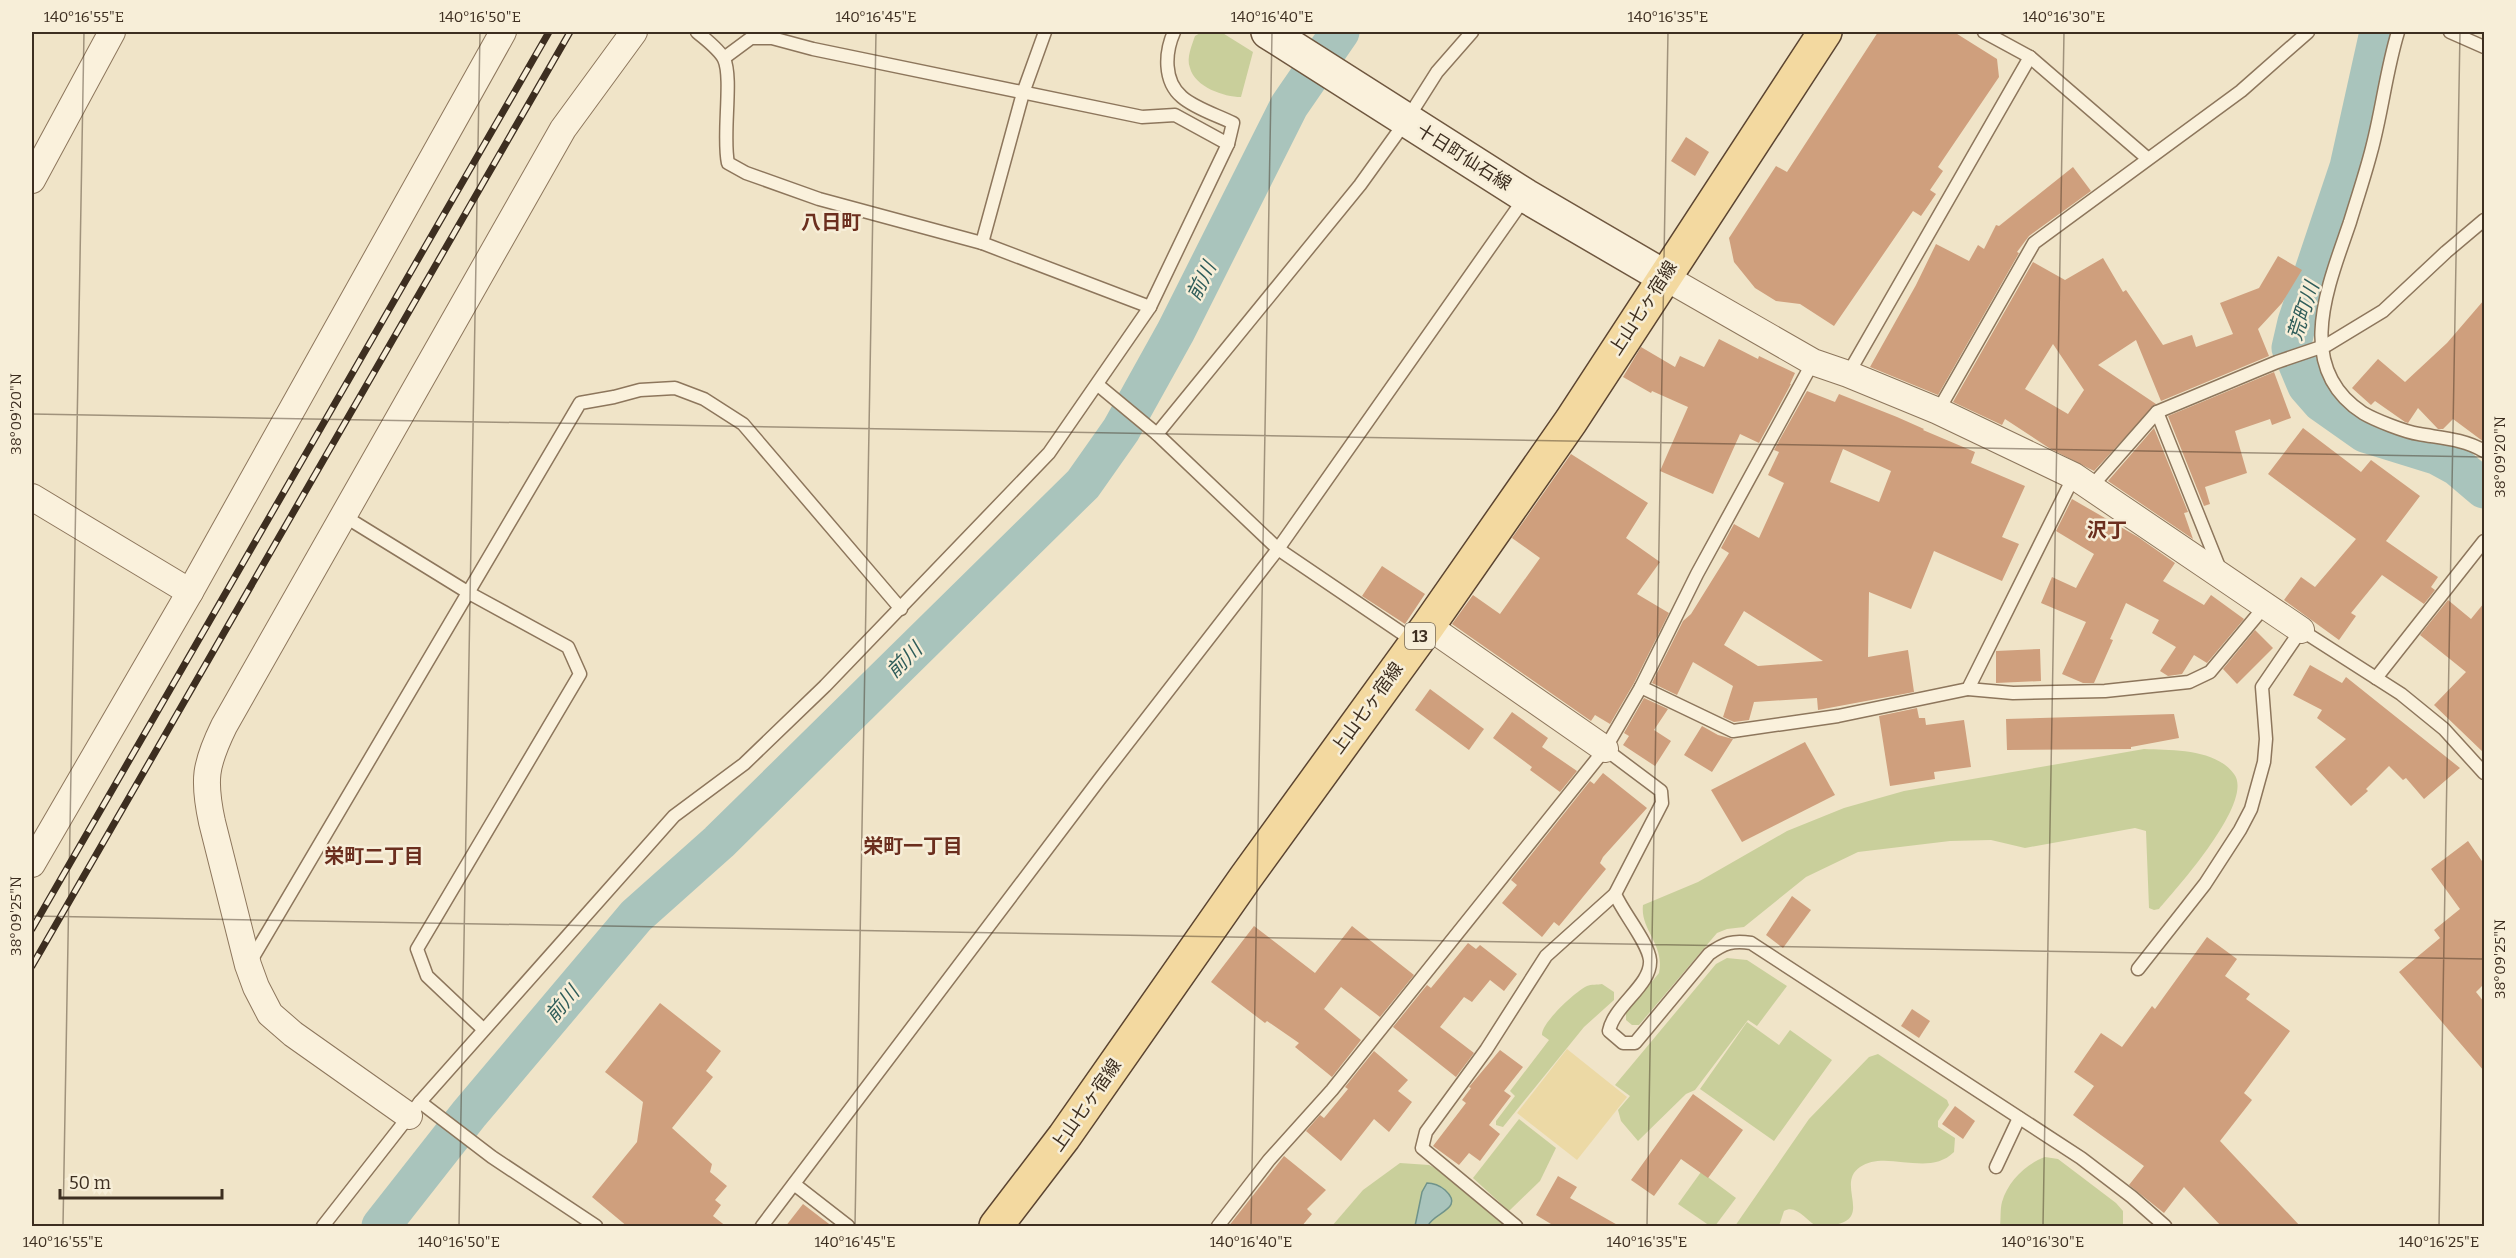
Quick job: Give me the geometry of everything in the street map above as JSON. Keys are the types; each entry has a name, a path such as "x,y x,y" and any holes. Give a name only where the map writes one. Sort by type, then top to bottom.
{"main road":[{"name":"上山七ヶ宿線","path":"996,1227 1064,1137 1571,421 1825,32"},
{"name":"十日町仙石線","path":"1279,37 1406,121 1526,196 1664,276"}],"street":[{"path":"32,180 112,32"},
{"path":"32,864 190,592 503,32"},
{"path":"414,1109 293,1034 270,1014 248,965 210,814 206,771 212,751 224,726 563,129 634,32"},
{"path":"1664,276 1813,362 1938,411 2082,482 2301,630"},
{"path":"32,497 190,592"},
{"path":"1421,634 1605,749"}],"lane":[{"path":"698,32 724,58 727,71 724,147 728,163 746,173 819,199 982,243 1150,308"},
{"path":"982,243 1023,93 1045,32"},
{"path":"323,1227 414,1109 674,816 744,764 901,609 1049,453 1098,385 1150,308 1228,144 1233,123 1181,96 1170,78 1166,62 1168,45 1174,32"},
{"path":"1156,434 1360,185 1406,121 1437,72 1472,32"},
{"path":"1984,32 2030,57 2147,158"},
{"path":"1938,411 2034,243 2241,91 2308,32"},
{"path":"2398,32 2388,63 2371,150 2327,290 2316,349 2337,391 2364,414 2416,434 2442,436 2474,445 2484,451"},
{"path":"2450,32 2484,47"},
{"path":"724,58 751,38 772,38 813,49 1142,117 1176,115 1228,144"},
{"path":"1848,374 2030,57"},
{"path":"762,1227 1092,789 1278,549 1526,196"},
{"path":"1968,689 2082,482 2157,412 2277,362 2316,349 2383,311 2484,220"},
{"path":"1218,1227 1269,1160 1332,1090 1605,749 1641,687 1697,574 1813,362"},
{"path":"1098,385 1156,434 1278,549 1421,634"},
{"path":"248,965 580,403 614,398 640,390 675,388 704,399 743,423 901,609"},
{"path":"2157,412 2224,578"},
{"path":"344,516 469,593 568,647 580,674 417,949 427,976 483,1029"},
{"path":"2376,678 2484,541"},
{"path":"1641,687 1733,731 1838,716 1968,689 2013,693 2105,691 2189,682 2210,672 2265,606"},
{"path":"2138,969 2205,884 2251,809 2264,762 2266,739 2262,687 2301,630 2401,694 2444,729 2484,772"},
{"path":"1516,1227 1422,1148 1426,1132 1486,1050 1546,956 1615,894 1662,803 1661,791 1605,749"},
{"path":"1615,894 1621,909 1640,936 1650,959 1648,973 1611,1020 1610,1030 1623,1043 1635,1042 1710,954 1722,945 1735,940 1751,944 2081,1158 2132,1197 2165,1227"},
{"path":"414,1109 492,1157 596,1227"},
{"path":"1996,1167 2019,1118"},
{"path":"794,1184 848,1227"}],"green space":[{"path":"1202,32 1221,32 1253,52 1241,97 1211,90 1193,75 1189,64 1190,52 1195,36"},
{"path":"2144,749 2193,752 2205,755 2226,766 2234,774 2238,787 2234,804 2211,844 2159,909 2149,908 2146,831 2135,828 2025,848 1991,840 1950,841 1858,852 1806,877 1744,927 1717,933 1639,1025 1632,1025 1626,1020 1626,1013 1659,973 1659,954 1645,922 1643,905 1698,882 1787,831 1844,808 1904,791"},
{"path":"1727,958 1747,960 1787,986 1757,1026 1748,1020 1695,1090 1686,1094 1638,1141 1621,1121 1618,1110 1630,1096 1615,1085 1716,964"},
{"path":"1602,984 1614,992 1614,1000 1584,1027 1503,1127 1496,1125 1496,1121 1515,1096 1510,1091 1549,1040 1542,1035 1547,1023 1582,989 1589,985"},
{"path":"1747,1022 1779,1045 1790,1030 1832,1060 1774,1141 1700,1089"},
{"path":"1878,1054 1947,1100 1949,1105 1938,1121 1938,1127 1955,1138 1954,1152 1932,1163 1882,1161 1870,1162 1860,1167 1853,1175 1851,1184 1852,1213 1848,1220 1836,1225 1816,1226 1797,1211 1788,1209 1784,1211 1779,1226 1735,1226 1809,1119 1869,1057"},
{"path":"1519,1119 1556,1148 1540,1181 1509,1211 1473,1178"},
{"path":"2045,1157 2058,1159 2116,1203 2123,1211 2123,1226 2000,1226 2001,1205 2013,1180 2031,1164"},
{"path":"1400,1163 1429,1165 1435,1168 1505,1226 1332,1226 1363,1190"},
{"path":"1701,1172 1736,1198 1715,1226 1710,1226 1678,1204"}],"sand":[{"path":"1567,1049 1627,1097 1577,1160 1517,1113"}],"water":[{"path":"1427,1183 1443,1188 1452,1202 1428,1226 1415,1226 1422,1192"}],"building":[{"path":"1878,32 1954,32 1997,59 1999,77 1938,167 1943,171 1930,190 1936,194 1921,216 1913,211 1834,326 1800,304 1776,301 1755,288 1734,262 1729,238 1776,166 1787,172"},
{"path":"1686,137 1709,152 1695,176 1671,161"},
{"path":"2073,167 2091,191 2029,236 2017,252 2019,253 1938,395 1870,367 1936,244 1969,261 1978,245 1984,249 1996,225 1999,226"},
{"path":"2278,256 2302,270 2282,303 2258,329 2269,356 2161,401 2136,340 2098,365 2156,404 2094,471 2049,448 2005,419 2002,425 1953,402 2033,262 2065,280 2103,258 2123,292 2126,290 2163,345 2192,335 2196,347 2233,334 2220,303 2259,288","holes":["2053,344 2084,390 2068,414 2025,389"]},
{"path":"2484,300 2484,442 2453,419 2443,429 2438,429 2418,408 2408,423 2405,422 2375,401 2371,405 2352,388 2378,359 2405,382 2447,343"},
{"path":"1719,339 1758,359 1759,356 1795,373 1759,443 1740,434 1713,494 1660,471 1688,407 1652,391 1651,393 1623,377 1641,347 1675,367 1680,356 1704,367"},
{"path":"2274,372 2291,418 2272,425 2270,419 2235,431 2247,473 2205,487 2210,504 2204,506 2168,416"},
{"path":"1807,391 1835,402 1839,394 1975,452 1971,463 2025,486 2002,537 2019,544 2002,581 1934,551 1911,609 1869,592 1868,657 1908,650 1914,692 1818,710 1817,698 1754,702 1749,720 1734,722 1723,717 1733,686 1693,662 1677,695 1652,683 1683,621 1691,614 1729,553 1721,548 1734,524 1759,538 1784,483 1768,475 1779,452 1774,450","holes":["1843,449 1891,471 1879,502 1830,482","1744,611 1823,661 1758,666 1724,645"]},
{"path":"2154,428 2188,512 2184,513 2193,539 2108,481"},
{"path":"2303,428 2361,472 2371,460 2420,496 2386,541 2438,577 2431,587 2435,590 2424,604 2382,575 2351,613 2356,616 2339,640 2284,600 2301,577 2315,587 2356,539 2268,474"},
{"path":"1571,454 1648,503 1626,538 1660,562 1637,594 1669,613 1634,683 1610,724 1595,715 1591,721 1452,624 1473,595 1500,614 1540,558 1512,538"},
{"path":"2072,499 2138,537 2175,563 2163,581 2204,605 2211,595 2244,619 2207,663 2194,655 2182,674 2168,676 2160,671 2176,647 2152,633 2159,620 2126,603 2094,683 2083,683 2062,674 2086,622 2041,603 2052,577 2076,588 2094,554 2056,531"},
{"path":"1382,566 1425,594 1405,624 1362,596"},
{"path":"2448,600 2471,619 2484,603 2484,753 2434,705 2466,672 2420,635"},
{"path":"2255,630 2273,648 2237,684 2223,669"},
{"path":"2040,649 2041,681 1996,683 1996,651"},
{"path":"2310,665 2342,683 2346,677 2460,768 2424,799 2406,778 2403,780 2389,766 2366,789 2368,791 2351,806 2315,767 2346,739 2317,718 2322,710 2293,695"},
{"path":"1430,689 1484,729 1469,750 1415,710"},
{"path":"1644,698 1668,709 1654,730 1671,741 1655,766 1623,745 1629,736 1624,733"},
{"path":"1917,708 1919,718 1925,718 1926,725 1964,720 1971,767 1934,772 1935,779 1890,786 1879,716"},
{"path":"1512,712 1548,738 1542,747 1577,771 1560,792 1530,770 1532,767 1493,738"},
{"path":"2174,714 2179,738 2131,747 2131,749 2007,750 2006,719"},
{"path":"1702,726 1718,735 1733,739 1712,772 1684,755"},
{"path":"1805,742 1835,795 1742,842 1711,790"},
{"path":"1603,773 1647,808 1603,857 1600,863 1606,869 1559,926 1554,922 1542,937 1502,903 1517,885 1511,880 1590,781 1594,784"},
{"path":"2468,841 2484,864 2484,984 2476,992 2484,1002 2484,1071 2399,972 2440,938 2434,930 2460,909 2431,869"},
{"path":"1792,896 1811,910 1783,948 1766,935"},
{"path":"1254,926 1315,973 1352,926 1414,975 1380,1017 1341,987 1324,1009 1361,1040 1332,1077 1295,1047 1299,1043 1267,1021 1265,1023 1211,982"},
{"path":"2207,937 2237,959 2225,976 2250,994 2246,999 2290,1031 2244,1093 2252,1100 2220,1141 2301,1227 2222,1227 2184,1187 2164,1213 2129,1185 2144,1166 2073,1115 2094,1086 2074,1072 2101,1033 2122,1047 2152,1006 2155,1009"},
{"path":"1468,943 1476,949 1480,945 1517,974 1504,991 1490,980 1472,1002 1464,997 1440,1027 1474,1053 1456,1077 1393,1027 1427,985 1431,988"},
{"path":"660,1003 721,1051 706,1071 713,1077 672,1128 712,1164 710,1172 727,1186 715,1200 721,1205 713,1216 727,1227 628,1227 592,1197 637,1142 643,1102 605,1072"},
{"path":"1912,1009 1930,1021 1919,1038 1901,1026"},
{"path":"1500,1050 1523,1067 1504,1091 1511,1096 1489,1125 1500,1134 1480,1161 1469,1153 1459,1165 1433,1146 1466,1103 1462,1100 1471,1088 1469,1087"},
{"path":"1374,1051 1408,1080 1398,1091 1412,1102 1389,1132 1374,1119 1341,1161 1306,1131 1320,1115 1324,1118 1348,1089 1345,1087"},
{"path":"1693,1094 1743,1130 1708,1178 1681,1159 1654,1196 1631,1180"},
{"path":"1955,1106 1975,1121 1963,1139 1942,1124"},
{"path":"1284,1156 1326,1190 1307,1209 1312,1214 1301,1227 1228,1227"},
{"path":"1558,1176 1577,1187 1570,1198 1621,1227 1556,1227 1536,1215"},
{"path":"803,1204 833,1227 785,1227"}],"waterway":[{"name":"前川","path":"381,1226 469,1114 636,916 719,842 1083,484 1121,430 1176,331 1289,106 1340,32"},
{"name":"荒町川","path":"2379,32 2349,167 2297,322 2291,348 2307,386 2321,402 2365,433 2436,455 2458,467 2484,489"}],"railway":[{"path":"32,929 549,32"},
{"path":"32,966 570,32"}],"district":[{"name":"八日町","path":"831,222"},
{"name":"沢丁","path":"2107,530"},
{"name":"栄町一丁目","path":"913,846"},
{"name":"栄町二丁目","path":"374,856"}]}
